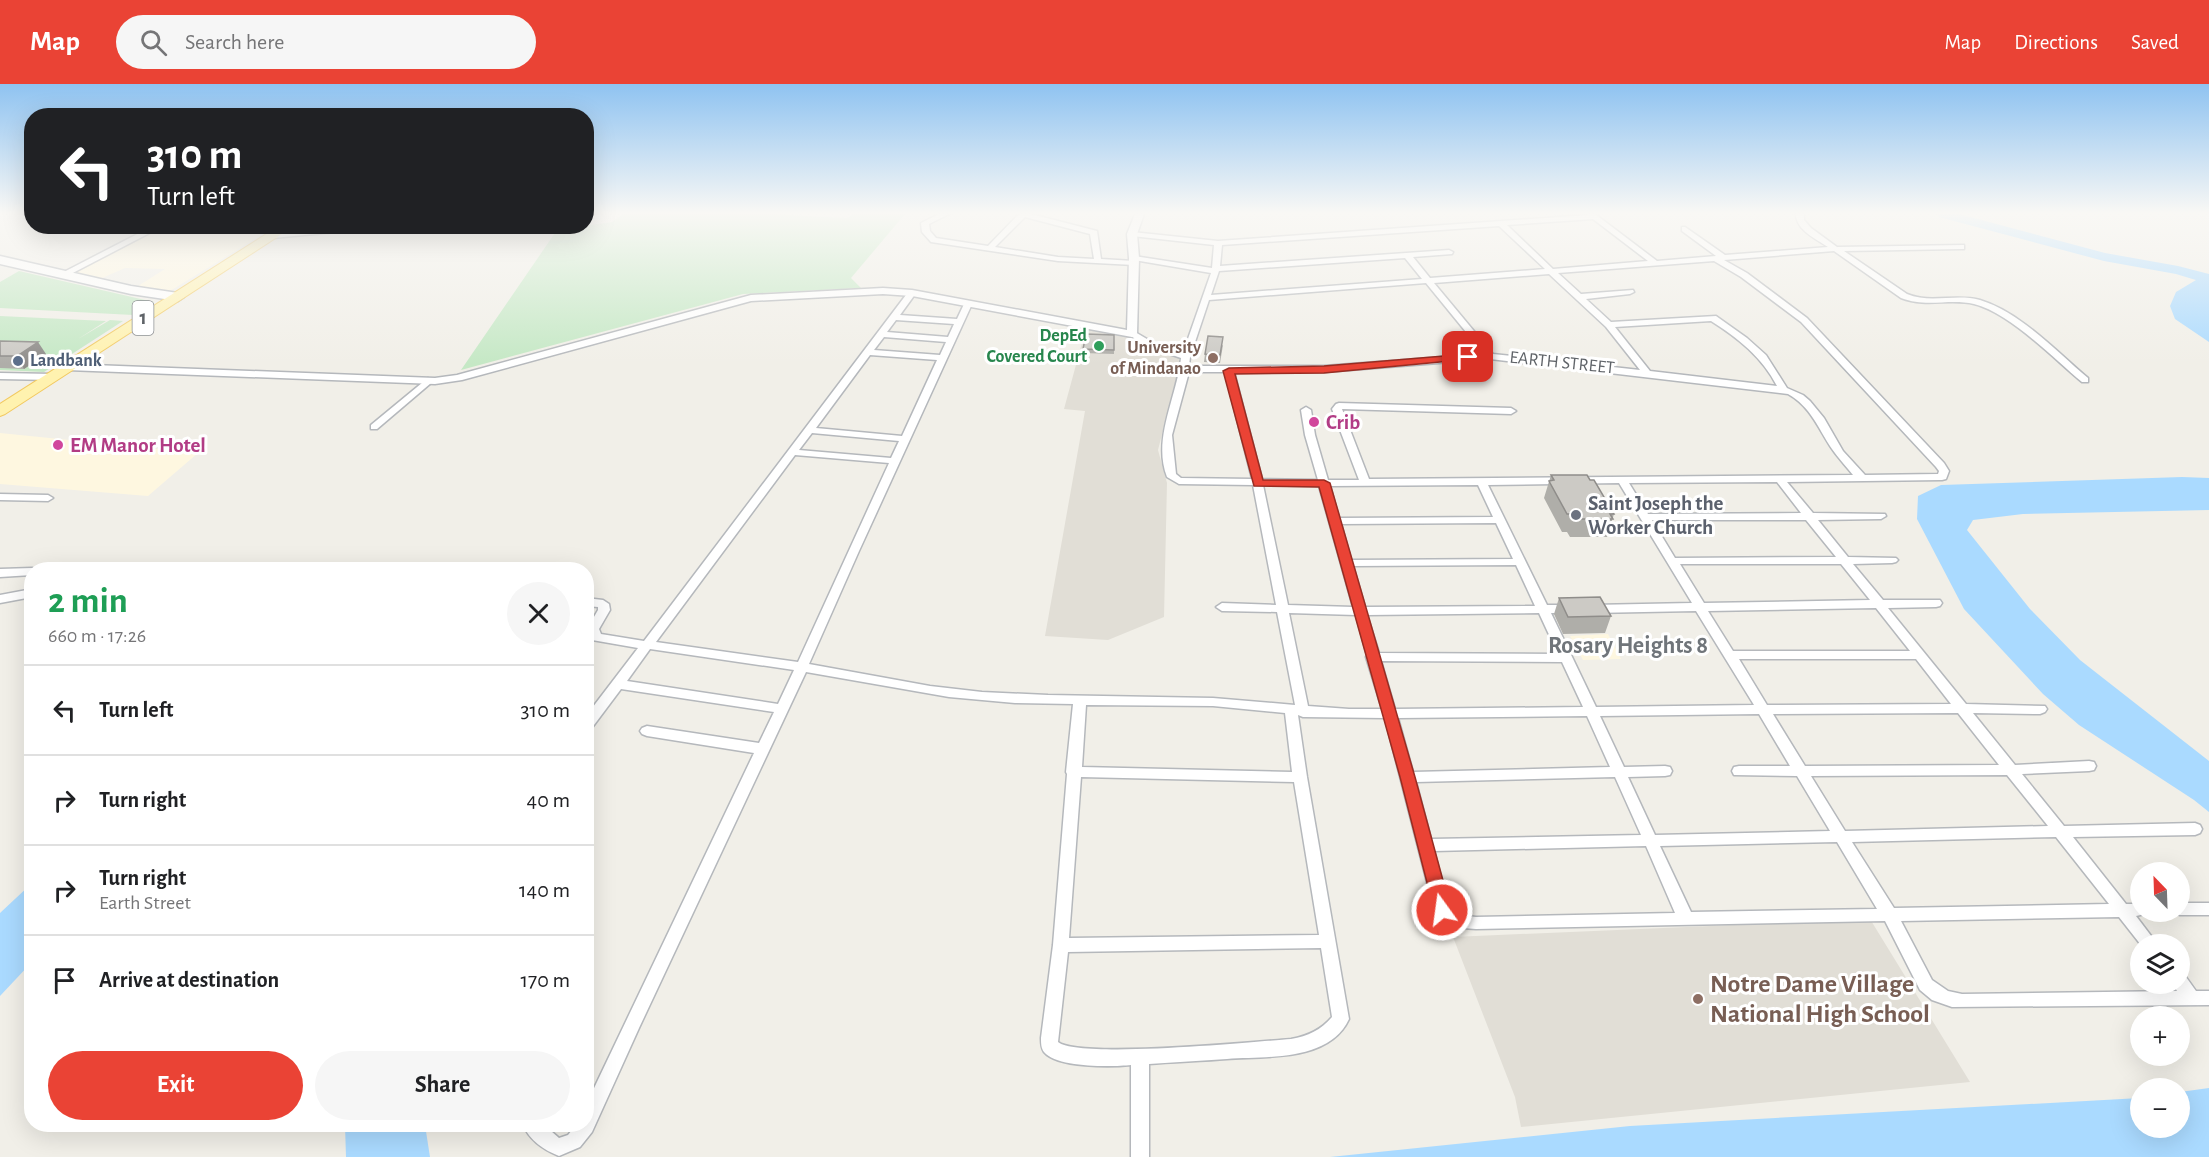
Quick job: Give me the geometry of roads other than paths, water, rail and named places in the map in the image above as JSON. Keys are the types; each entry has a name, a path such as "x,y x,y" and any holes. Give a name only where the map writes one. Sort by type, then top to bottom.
{"main road":[{"path":"19,264 131,290 178,297"},
{"name":"1","path":"0,411 229,264"}],"street":[{"path":"64,274 84,264"},
{"path":"1132,334 1134,264"},
{"path":"1162,264 1216,270 1291,264"},
{"path":"1216,264 1186,357 1185,369 1167,435 1171,475 1175,480 1258,484 1942,477 1944,471 1804,320 1728,264"},
{"path":"1415,264 1490,356"},
{"path":"1544,264 1609,325 1647,373"},
{"path":"1206,298 1639,264"},
{"path":"1858,264 1908,298 1930,302 1970,301 1988,306 2017,325 2085,380"},
{"path":"67,368 428,381 458,378 752,298 883,291 912,293 1132,334 1149,344 1186,357"},
{"path":"1579,297 1630,292"},
{"path":"594,716 912,293"},
{"path":"594,1109 802,667 968,304"},
{"path":"894,317 960,322"},
{"path":"1609,325 1713,318 1767,359 1783,389"},
{"path":"881,334 952,340"},
{"path":"868,352 943,358"},
{"name":"EARTH STREET","path":"1185,369 1229,371 1324,369 1490,356 1783,389 1798,394 1817,415 1838,450 1862,477"},
{"path":"1080,702 1050,1046 1056,1051 1071,1056 1140,1057 1278,1049 1317,1040 1332,1031 1341,1019 1300,777 1297,711 1284,610 1258,484 1229,371"},
{"path":"0,376 53,377"},
{"path":"374,427 428,381"},
{"path":"1365,483 1341,422 1337,409 1339,406 1511,411"},
{"path":"1306,410 1310,435 1408,777 1442,910 1449,918 1457,921 1686,919 2130,910"},
{"path":"810,430 905,439"},
{"path":"793,452 895,461"},
{"path":"1779,478 2141,934"},
{"path":"1622,480 1890,916 1926,985 1944,998 1962,1001 2201,998"},
{"path":"1482,482 1544,609 1686,919"},
{"path":"0,497 48,498"},
{"path":"1644,517 1881,516"},
{"path":"1335,521 1499,520"},
{"path":"1672,561 1892,560"},
{"path":"1346,563 1521,562"},
{"path":"0,573 24,572"},
{"path":"0,598 24,594"},
{"path":"594,602 599,602 604,606 594,627"},
{"path":"1221,607 1361,611 1936,603"},
{"path":"594,632 596,637 648,646 802,667 949,693 1080,702 1212,702 1258,705 1297,711 1389,714 2040,709"},
{"path":"1730,655 1920,655"},
{"path":"1372,657 1566,658"},
{"path":"619,684 782,709"},
{"path":"648,731 763,749"},
{"path":"1738,771 2011,770 2089,766"},
{"path":"1408,777 1665,771"},
{"path":"1073,772 1300,777"},
{"path":"1426,845 2195,829"},
{"path":"2190,909 2209,909"},
{"path":"1060,945 1329,941"},
{"path":"1140,1057 1140,1157"},
{"path":"539,1132 549,1143 559,1147 574,1141 583,1132"}],"water":[{"path":"2198,275 2209,275 2209,342 2175,319 2170,306 2176,292 2196,280"},
{"path":"2209,478 2209,510 2023,514 1973,520 1967,530 2030,609 2080,660 2209,761 2209,812 2079,725 2043,694 1964,609 1917,519 1918,496 1941,485"},
{"path":"24,891 24,970 0,996 0,913"},
{"path":"2209,1088 2209,1157 1330,1157 1630,1126 2130,1099 2130,1138 2190,1138 2190,1091"},
{"path":"345,1132 426,1132 430,1157 346,1157"}],"waterway":[{"path":"2144,264 2178,270 2209,279"}],"place":[{"name":"DepEd Covered Court","path":"1099,346"},
{"name":"University of Mindanao","path":"1213,358"},
{"name":"Landbank","path":"18,361"},
{"name":"Crib","path":"1314,422"},
{"name":"EM Manor Hotel","path":"58,445"},
{"name":"Saint Joseph the Worker Church","path":"1576,515"},
{"name":"Notre Dame Village National High School","path":"1698,999"}],"district":[{"name":"Rosary Heights 8","path":"1628,646"}]}
